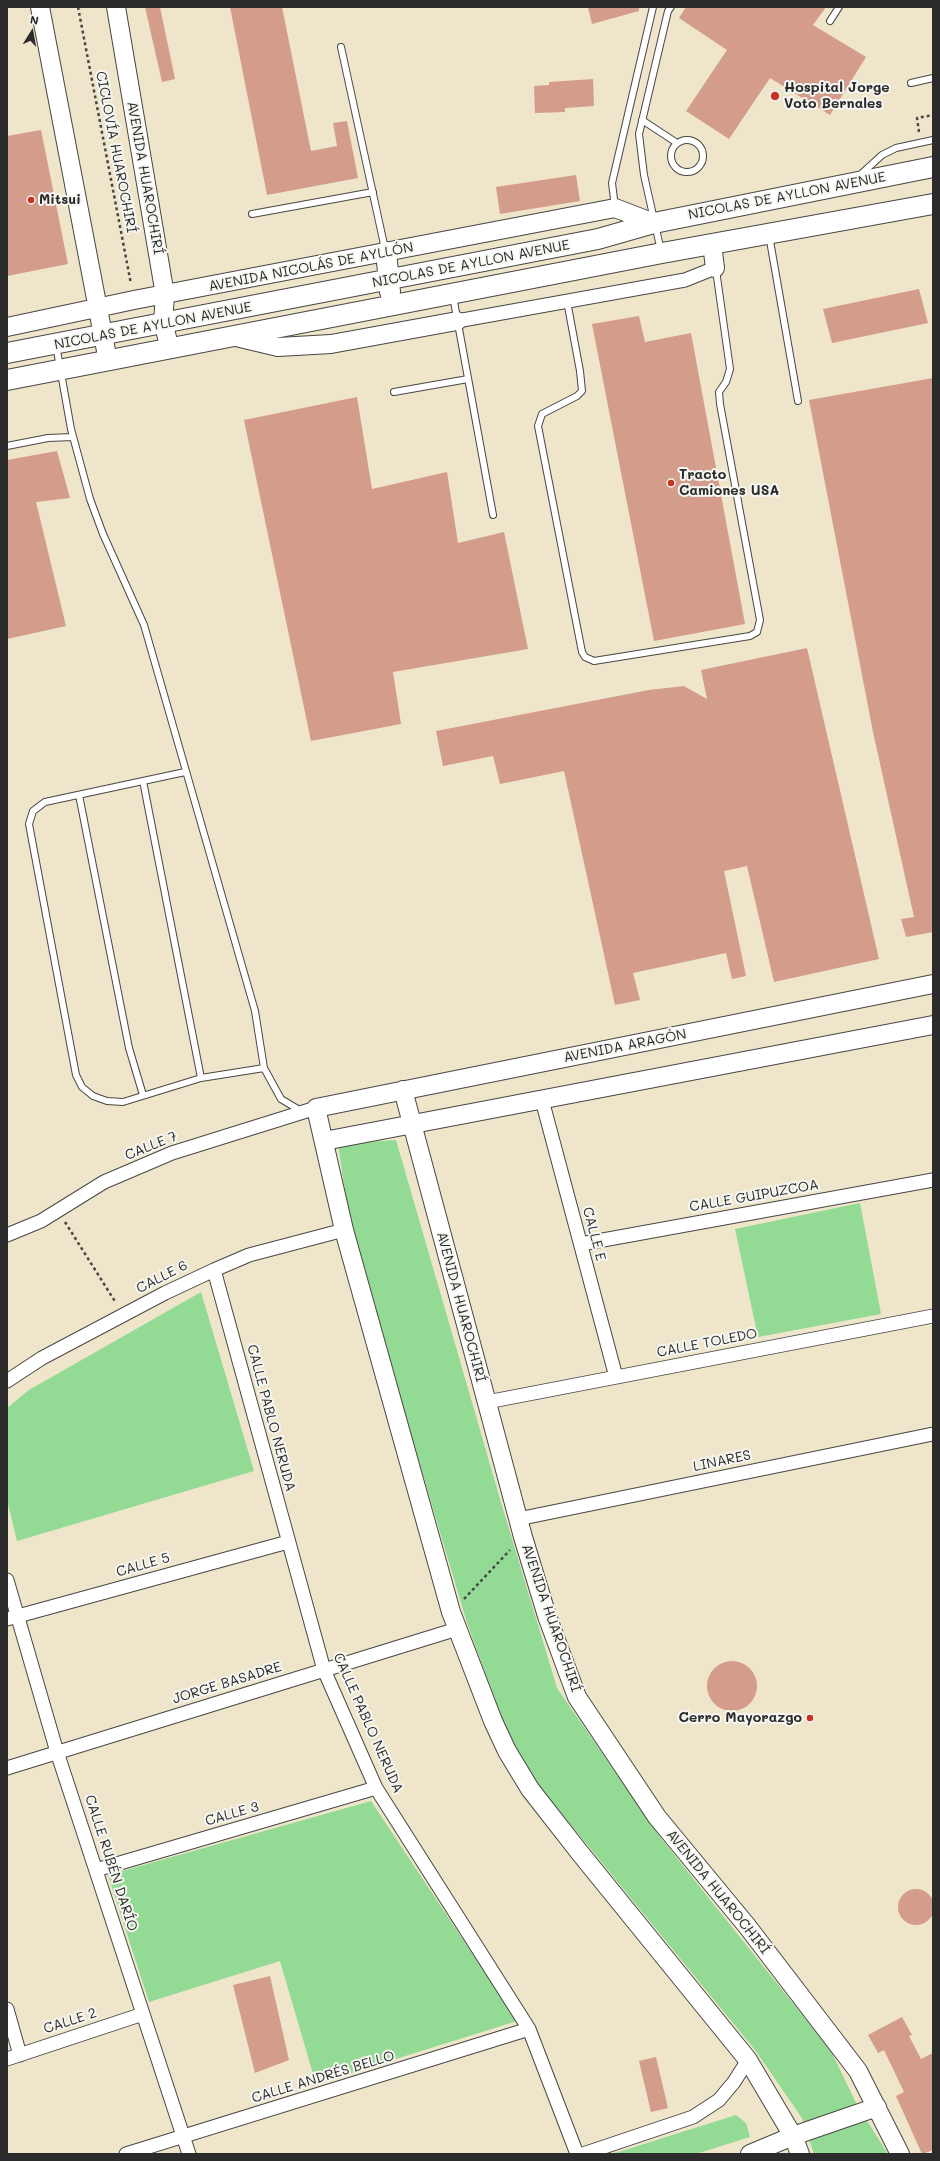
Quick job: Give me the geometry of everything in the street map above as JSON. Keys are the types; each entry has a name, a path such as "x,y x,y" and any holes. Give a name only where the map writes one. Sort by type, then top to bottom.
{"main road":[{"name":"NICOLAS DE AYLLON AVENUE","path":"7,353 598,239 654,222 933,167"},
{"name":"NICOLAS DE AYLLON AVENUE","path":"7,380 61,371 662,253 933,204"},
{"path":"386,252 391,306"}],"street":[{"path":"40,7 108,361"},
{"name":"AVENIDA HUAROCHIRÍ","path":"116,7 165,295 163,322 170,349"},
{"path":"615,208 654,222"},
{"name":"AVENIDA NICOLÁS DE AYLLÓN","path":"7,327 98,309 134,300 615,208"},
{"path":"712,244 715,268"},
{"name":"NICOLAS DE AYLLON AVENUE","path":"236,337 278,347 331,344 685,280 715,268"},
{"name":"AVENIDA ARAGÓN","path":"309,1110 933,984"},
{"path":"324,1141 933,1025"},
{"name":"AVENIDA HUAROCHIRÍ","path":"402,1090 523,1537 548,1616 577,1697 657,1817 747,1926 858,2071 900,2154"},
{"name":"CALLE E","path":"542,1100 616,1377"},
{"path":"309,1110 324,1141 344,1230 454,1621 507,1751 530,1789 748,2060 793,2136 800,2154"},
{"name":"CALLE 7","path":"7,1235 41,1220 104,1182 172,1153 309,1110"},
{"name":"CALLE GUIPUZCOA","path":"580,1244 933,1180"},
{"name":"CALLE 6","path":"7,1381 42,1358 214,1270 249,1255 344,1230"},
{"name":"CALLE PABLO NERUDA","path":"214,1270 324,1670 376,1788 529,2029 577,2154"},
{"name":"CALLE TOLEDO","path":"487,1402 933,1316"},
{"name":"LINARES","path":"518,1519 933,1434"},
{"name":"CALLE 5","path":"12,1618 288,1542"},
{"name":"CALLE RUBÉN DARÍO","path":"7,1580 12,1618 189,2154"},
{"name":"JORGE BASADRE","path":"7,1768 324,1670 454,1621"},
{"name":"CALLE 3","path":"96,1870 376,1788"},
{"path":"7,2009 20,2055"},
{"name":"CALLE 2","path":"7,2059 143,2014"},
{"name":"CALLE ANDRÉS BELLO","path":"126,2154 529,2029"},
{"path":"583,2154 693,2117 719,2100 734,2082 748,2060"},
{"path":"750,2154 793,2136 877,2107"}],"lane":[{"path":"615,208 612,182 652,7"},
{"path":"662,253 644,175 639,134 668,11 671,7"},
{"path":"830,21 839,7"},
{"path":"341,47 386,252"},
{"path":"911,83 933,78"},
{"path":"642,120 676,143 692,140 700,147 702,152 702,162 695,169 685,172 675,167 672,163 671,152 676,143"},
{"path":"849,184 882,156 896,148 933,140"},
{"path":"252,214 373,192"},
{"path":"769,234 798,401"},
{"path":"567,301 580,371 582,391 578,396 542,414 538,426 582,652 586,657 594,661 750,636 757,632 760,620 720,404 719,392 726,382 730,369 715,268"},
{"path":"453,294 493,515"},
{"path":"56,344 73,437 90,499 103,534 144,625 185,772 255,1011 264,1068 281,1099 309,1110"},
{"path":"394,392 468,379"},
{"path":"7,446 48,438 73,437"},
{"path":"185,772 45,802 33,811 29,824 76,1075 82,1087 93,1096 107,1101 123,1102 201,1078 264,1068"},
{"path":"143,781 201,1078"},
{"path":"79,795 129,1048 143,1095"}],"path":[{"name":"CICLOVÍA HUAROCHIRÍ","path":"78,7 134,300"},
{"path":"920,135 916,118 933,115"},
{"path":"58,1210 124,1315"},
{"path":"454,1621 523,1537"}],"green space":[{"path":"396,1140 500,1499 557,1688 660,1837 831,2051 857,2105 888,2154 814,2154 802,2118 755,2050 530,1775 511,1744 467,1623 351,1233 338,1144"},
{"path":"860,1203 881,1314 758,1337 735,1229"},
{"path":"201,1292 254,1471 17,1541 7,1500 7,1408 29,1390"},
{"path":"371,1801 517,2021 316,2084 280,1961 149,2002 108,1875"},
{"path":"736,2115 746,2123 750,2137 696,2154 612,2154"}],"building":[{"path":"145,7 160,7 175,79 162,82"},
{"path":"230,7 282,7 311,151 337,146 333,123 347,121 358,178 267,195"},
{"path":"588,7 639,7 639,11 592,24"},
{"path":"686,7 826,7 813,25 866,57 830,115 770,78 729,139 686,111 727,50 679,18"},
{"path":"593,79 594,106 565,108 565,112 535,113 534,86 549,85 549,82"},
{"name":"Mitsui","path":"41,130 68,264 7,276 7,136"},
{"path":"576,175 580,201 500,214 496,187"},
{"path":"919,289 928,323 832,343 823,309"},
{"name":"Tracto Camiones USA","path":"639,316 645,342 691,333 745,624 654,641 592,324"},
{"path":"933,378 933,932 906,937 901,919 914,917 873,732 809,400"},
{"path":"357,397 372,489 447,472 458,543 504,532 528,649 393,672 401,724 311,741 244,420"},
{"path":"57,451 70,498 36,502 66,626 7,639 7,460"},
{"path":"807,648 879,959 774,982 747,866 724,871 746,976 732,979 726,953 633,973 640,1000 615,1005 564,771 500,784 493,756 443,766 436,731 649,690 684,686 707,699 701,670"},
{"path":"727,1661 737,1661 750,1668 757,1681 757,1691 750,1704 737,1711 727,1711 718,1707 711,1700 707,1691 707,1681 711,1672 718,1665"},
{"path":"920,1889 929,1894 933,1900 933,1914 929,1920 920,1925 912,1925 903,1920 899,1914 898,1903 903,1894 909,1890"},
{"path":"270,1976 289,2060 255,2073 233,1985"},
{"path":"902,2017 912,2035 909,2036 921,2059 933,2053 933,2150 923,2154 896,2096 904,2092 884,2050 878,2053 868,2035"},
{"path":"656,2057 668,2108 651,2112 639,2061"}],"place":[{"name":"Hospital Jorge Voto Bernales","path":"775,96"},
{"name":"Mitsui","path":"31,200"},
{"name":"Tracto Camiones USA","path":"671,483"},
{"name":"Cerro Mayorazgo","path":"810,1718"}]}
